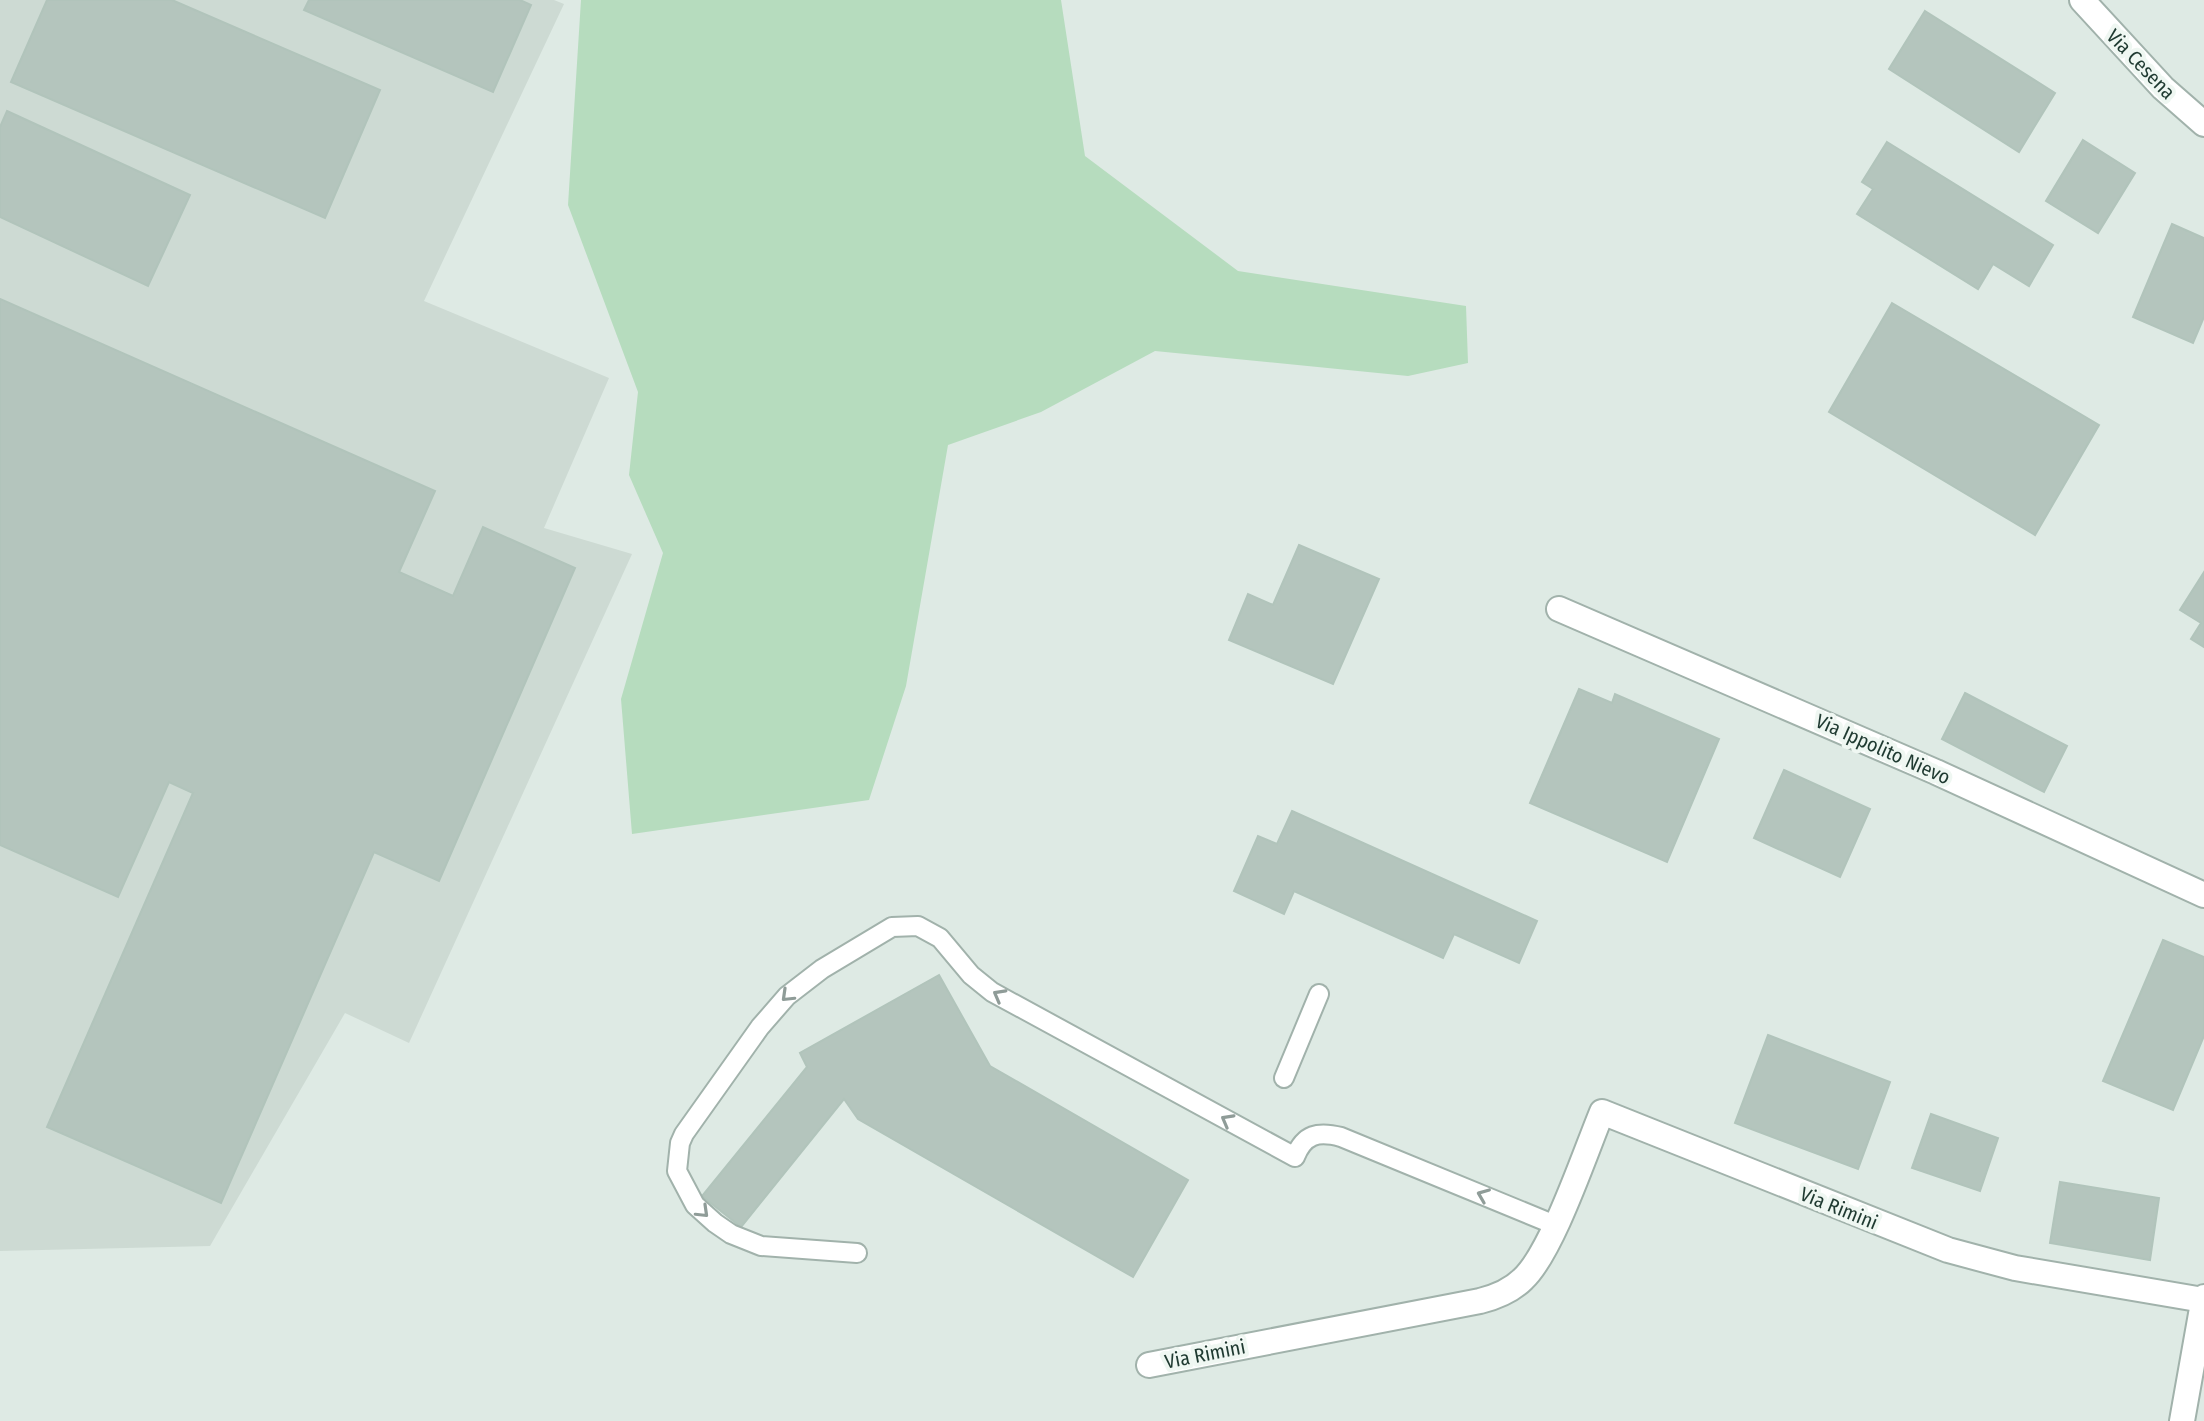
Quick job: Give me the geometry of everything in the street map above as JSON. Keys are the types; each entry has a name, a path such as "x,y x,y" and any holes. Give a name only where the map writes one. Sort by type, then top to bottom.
{"street":[{"name":"Via Cesena","path":"2082,0 2163,88 2204,124"},
{"name":"Via Ippolito Nievo","path":"1559,609 1936,772 2204,895"},
{"name":"Via Rimini","path":"1149,1365 1491,1299 1530,1273 1555,1225 1602,1112 1925,1243 1970,1257 2015,1268 2204,1298"},
{"path":"2182,1421 2204,1298"}],"lane":[{"path":"857,1253 761,1246 731,1234 715,1223 690,1197 677,1171 677,1157 684,1134 773,1010 805,981 892,927 918,926 930,931 940,938 971,975 992,992 1295,1157 1300,1145 1315,1134 1341,1137 1555,1225"},
{"path":"1284,1078 1319,994"}],"shaded area":[{"path":"0,0 554,0 564,4 424,301 609,378 544,528 632,554 409,1043 345,1013 210,1246 0,1251"}],"green space":[{"path":"581,0 1061,0 1085,156 1238,271 1466,306 1468,363 1408,376 1155,351 1041,412 948,445 906,686 869,800 632,834 621,699 663,553 629,475 638,392 568,205"}],"building":[{"path":"47,0 172,0 380,90 325,218 11,82"},
{"path":"309,0 520,0 531,5 493,92 304,10"},
{"path":"1925,11 2055,93 2019,152 1889,69"},
{"path":"7,111 190,195 148,286 0,217 0,127"},
{"path":"2083,140 2135,173 2098,233 2046,201"},
{"path":"1887,142 2053,245 2029,286 1993,264 1978,289 1857,214 1873,189 1862,182"},
{"path":"2172,224 2204,238 2204,317 2193,343 2133,317"},
{"path":"0,299 435,491 399,572 453,596 483,527 575,568 439,881 374,852 221,1203 47,1127 193,793 169,782 118,897 0,845"},
{"path":"1892,303 2099,425 2035,535 1829,412"},
{"path":"1299,545 1379,579 1333,684 1229,640 1248,594 1273,605"},
{"path":"2204,572 2204,647 2191,639 2201,623 2180,610"},
{"path":"1579,689 1612,703 1615,694 1719,739 1667,862 1530,803"},
{"path":"1965,693 2067,746 2044,792 1942,739"},
{"path":"1784,770 1870,809 1840,877 1754,838"},
{"path":"1292,811 1537,921 1519,963 1454,934 1443,958 1294,891 1284,914 1234,891 1258,836 1277,844"},
{"path":"2163,940 2204,957 2204,1036 2173,1110 2103,1081"},
{"path":"939,975 990,1066 1188,1180 1133,1277 858,1119 844,1099 741,1227 702,1196 807,1067 800,1053"},
{"path":"1768,1035 1890,1082 1858,1169 1735,1123"},
{"path":"1931,1114 1998,1138 1980,1191 1912,1168"},
{"path":"2060,1182 2159,1198 2150,1260 2050,1243"}]}
